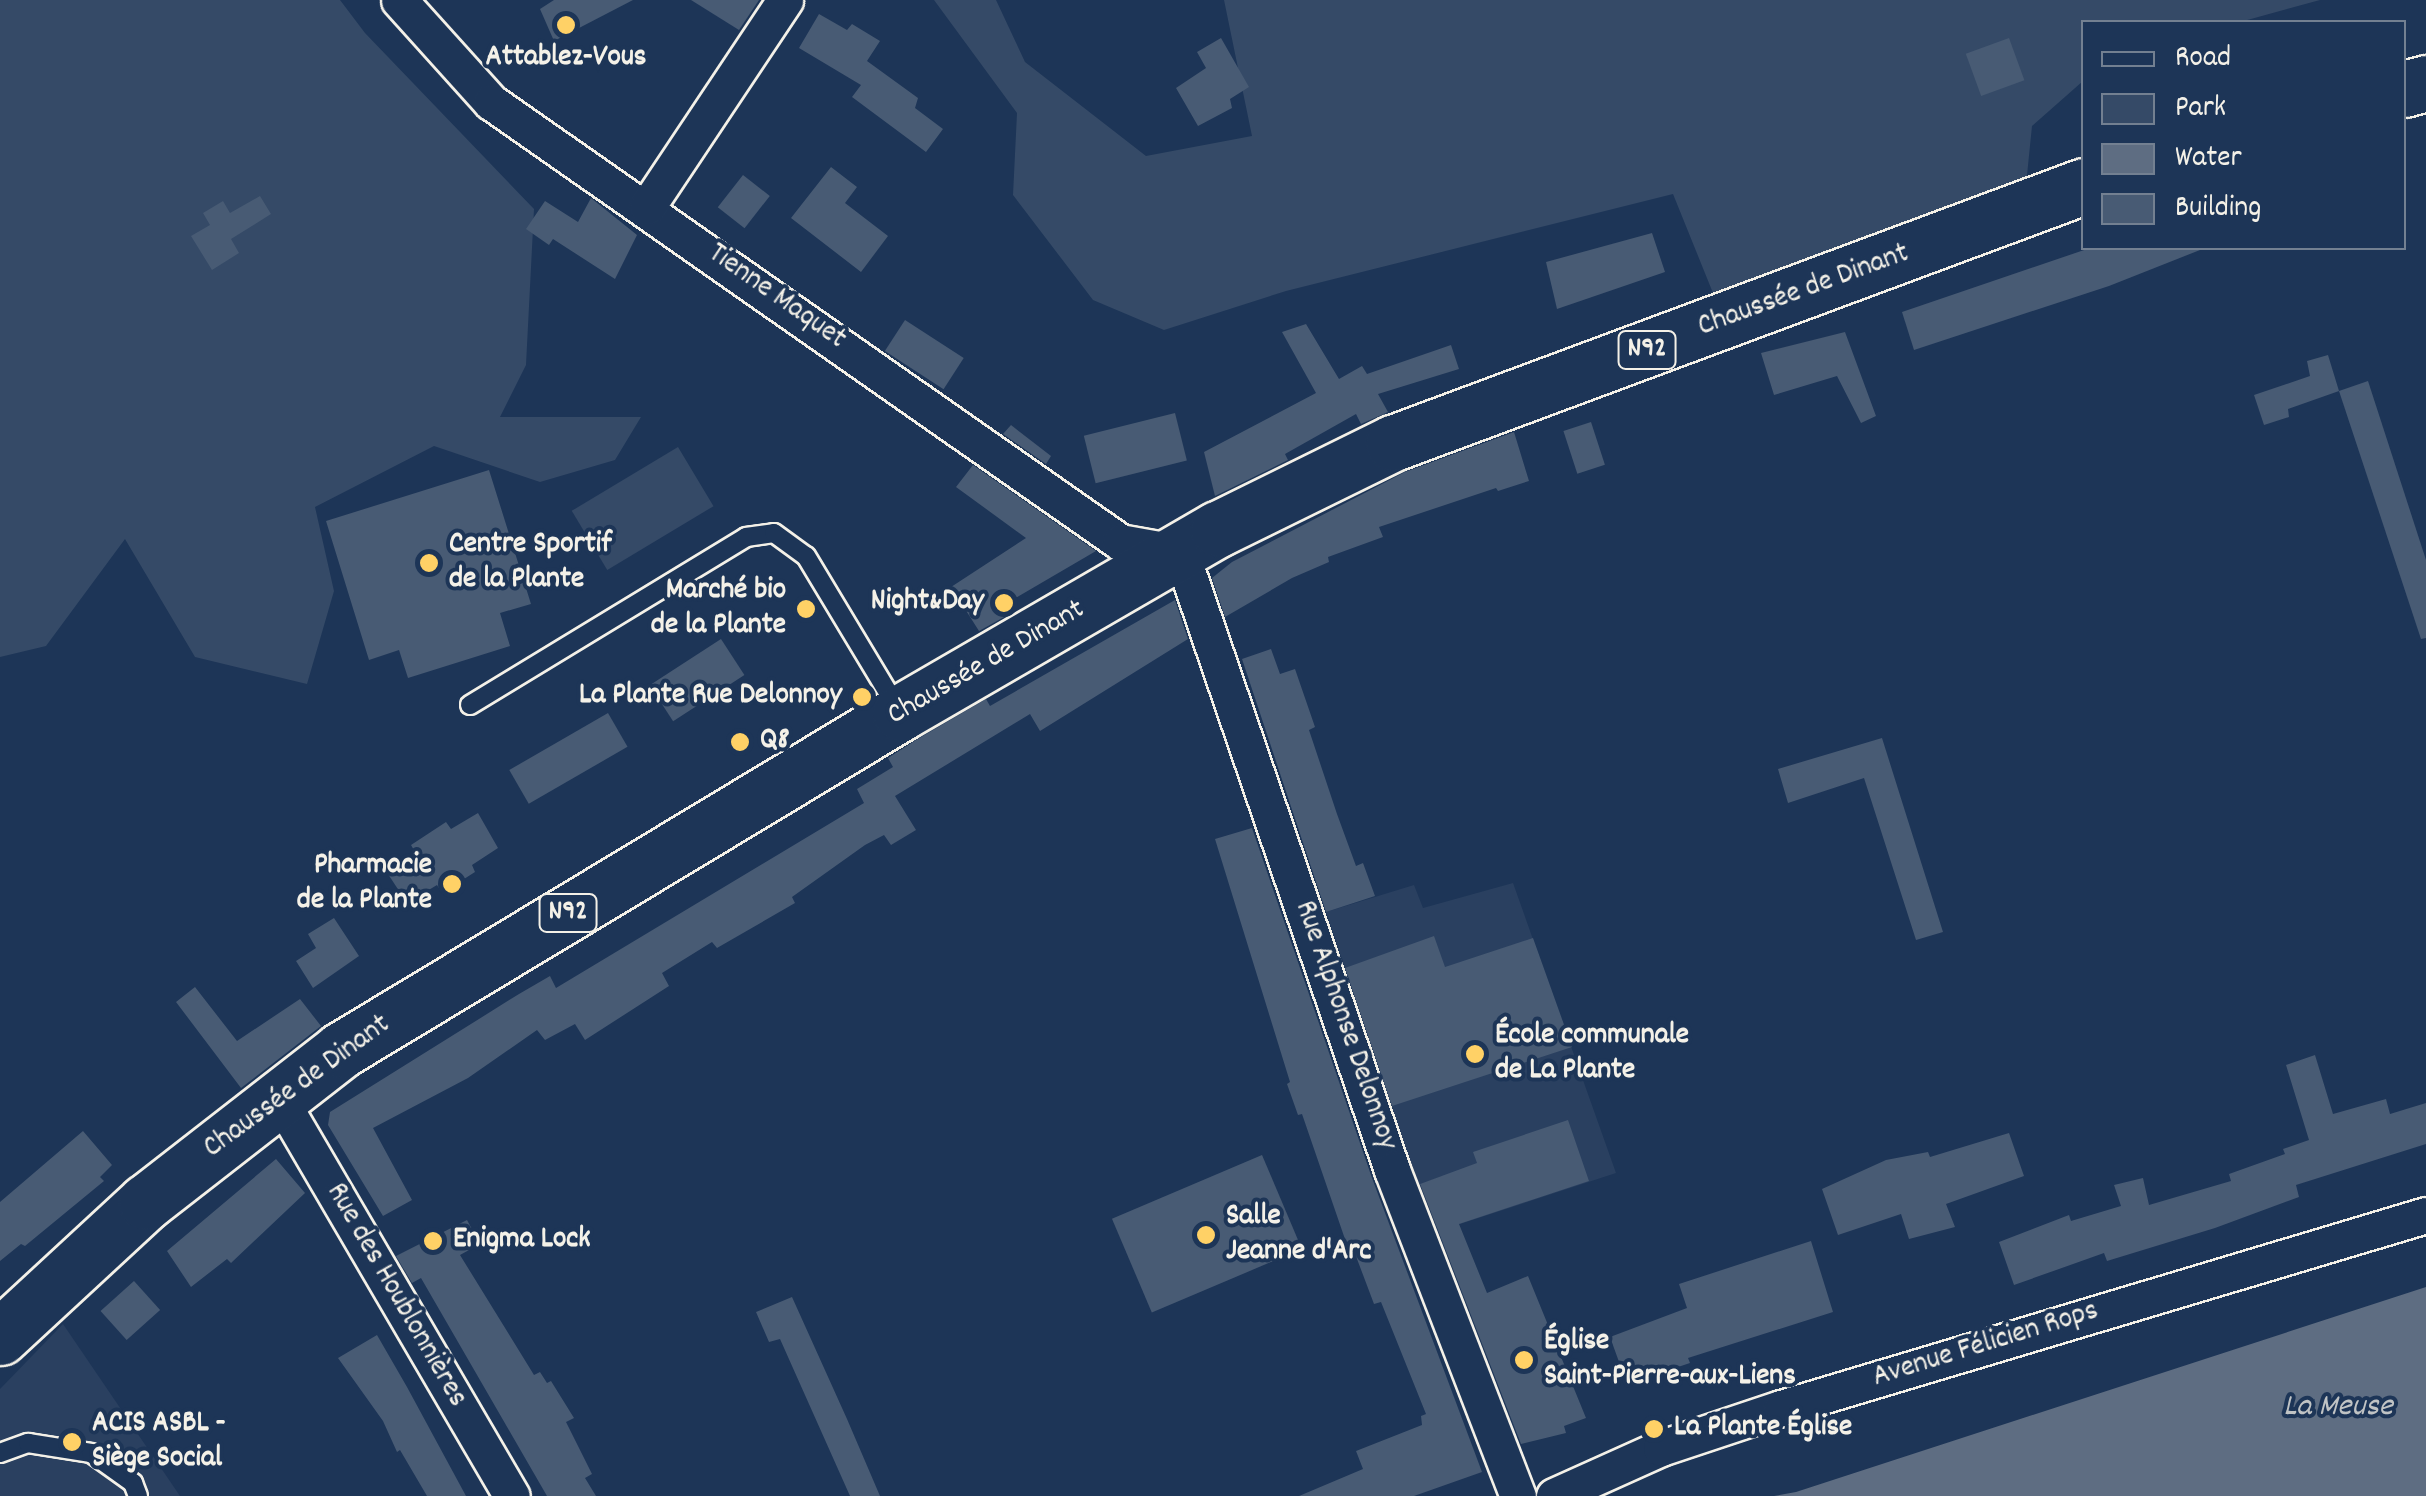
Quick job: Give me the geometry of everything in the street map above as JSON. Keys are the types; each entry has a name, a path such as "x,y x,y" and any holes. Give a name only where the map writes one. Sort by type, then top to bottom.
{"main road":[{"name":"Chaussée de Dinant","path":"0,1337 146,1202 341,1050 900,713 1218,529 1393,443 2081,187"}],"street":[{"name":"Tienne Maquet","path":"399,0 492,102 1120,542 1181,553"},
{"path":"647,207 786,0"},
{"name":"Rue Alphonse Delonnoy","path":"1181,553 1392,1170 1518,1496"},
{"name":"Rue des Houblonnières","path":"278,1096 512,1496"},
{"name":"Avenue Félicien Rops","path":"1554,1496 1661,1448 1782,1408 2426,1215"}],"lane":[{"path":"470,705 746,536 774,533 806,556 900,713"},
{"path":"0,1454 28,1443 90,1453 133,1483 138,1496"}],"shaded area":[{"name":"École communale de La Plante","path":"1513,883 1616,1173 1460,1224 1443,1176 1418,1185 1326,912 1414,885 1423,908"},
{"name":"ACIS ASBL - Siège Social","path":"63,1324 180,1496 0,1496 0,1389"}],"green space":[{"path":"0,0 340,0 365,33 534,209 526,365 500,417 641,417 615,460 540,482 434,446 315,507 334,591 307,684 195,657 125,539 46,646 0,657"},
{"path":"934,0 996,0 1025,62 1146,156 1252,136 1224,0 2320,0 2247,20 2081,20 2081,83 2032,126 2025,195 1713,293 1673,194 1286,291 1164,330 1093,300 1013,195 1017,113"},
{"path":"678,447 714,506 607,570 572,511"}],"water":[{"name":"La Meuse","path":"2426,1287 2426,1496 1774,1496 1796,1492"}],"building":[{"name":"Attablez-Vous","path":"554,0 633,0 554,41 540,9"},
{"path":"691,0 759,0 739,30"},
{"path":"819,14 847,30 852,24 880,41 867,61 918,98 915,108 943,129 926,152 852,97 861,85 799,48"},
{"path":"1221,38 1249,87 1230,99 1232,108 1198,126 1176,88 1206,68 1197,52"},
{"path":"2009,38 2024,80 1981,96 1966,54"},
{"path":"831,167 857,187 845,203 888,236 861,272 791,218"},
{"path":"743,175 770,196 745,228 718,207"},
{"path":"260,196 271,214 231,239 239,253 212,270 191,236 210,225 203,213 223,201 230,213"},
{"path":"591,198 637,235 615,279 553,239 549,245 526,229 545,201 578,222"},
{"path":"1652,233 1665,272 1557,309 1546,262"},
{"path":"2084,250 2200,250 2109,286 1914,350 1902,312"},
{"path":"905,320 964,358 944,389 885,351"},
{"path":"1306,324 1339,379 1362,366 1367,374 1451,345 1459,369 1378,394 1388,412 1361,424 1356,414 1285,454 1288,460 1215,496 1204,452 1316,393 1282,332"},
{"path":"1845,332 1876,416 1861,423 1837,376 1774,395 1761,353"},
{"path":"2328,355 2339,391 2288,409 2289,417 2264,425 2254,395 2310,376 2307,361"},
{"path":"2368,381 2426,560 2426,638 2421,639 2339,391"},
{"path":"1175,413 1187,461 1096,483 1084,436"},
{"path":"1591,422 1605,465 1577,474 1563,431"},
{"path":"1011,425 1051,456 1046,464 1003,434"},
{"path":"1514,432 1529,481 1379,527 1383,537 1328,557 1329,562 1292,578 1225,617 1212,578 1232,562 1405,472"},
{"path":"973,465 1096,551 1000,607 1006,616 979,631 951,587 1026,538 956,487"},
{"name":"Centre Sportif de la Plante","path":"489,470 531,604 500,613 510,646 408,678 399,650 369,660 326,521"},
{"path":"1175,600 1188,639 1040,731 1030,714 895,796 916,830 891,845 884,835 865,845 792,897 795,903 717,948 712,942 662,973 669,986 585,1040 575,1024 545,1040 537,1030 468,1078 373,1128 412,1200 383,1216 328,1125 330,1112 550,976 556,988 864,803 857,789 893,767 888,758 916,740 986,699 990,706"},
{"path":"721,639 744,675 673,721 650,685"},
{"path":"1271,649 1280,674 1295,669 1315,727 1309,730 1337,814 1356,866 1363,863 1375,896 1326,912 1242,659"},
{"path":"608,713 628,747 529,804 509,770"},
{"path":"1882,738 1943,932 1916,940 1864,778 1788,803 1778,769"},
{"path":"478,813 498,848 472,865 475,872 442,893 437,885 407,903 386,871 415,852 411,845 446,822 451,829"},
{"path":"1252,828 1372,1178 1482,1472 1414,1496 1299,1496 1363,1469 1356,1451 1422,1425 1421,1416 1426,1414 1381,1302 1374,1304 1351,1243 1347,1245 1302,1114 1298,1115 1287,1084 1290,1082 1215,839"},
{"path":"334,918 359,956 313,988 296,961 316,948 308,934"},
{"path":"1434,936 1445,967 1533,938 1572,1047 1392,1106 1345,968"},
{"path":"195,987 237,1041 300,999 321,1026 241,1088 176,1002"},
{"path":"2315,1055 2333,1114 2386,1099 2390,1114 2426,1103 2426,1144 2296,1185 2299,1197 2215,1228 2107,1261 2104,1253 2014,1285 1999,1242 2069,1215 2071,1221 2121,1206 2114,1185 2143,1178 2149,1205 2231,1181 2229,1174 2285,1154 2283,1149 2309,1140 2286,1065"},
{"path":"1568,1120 1589,1181 1459,1224 1487,1293 1528,1276 1586,1418 1564,1426 1566,1433 1521,1444 1420,1184 1477,1163 1473,1152"},
{"path":"83,1131 112,1165 100,1177 104,1181 25,1246 21,1244 0,1261 0,1202"},
{"path":"2009,1133 2024,1176 1946,1204 1955,1227 1909,1239 1901,1214 1838,1235 1822,1189 1886,1160 1928,1152 1930,1157"},
{"name":"Salle Jeanne d'Arc","path":"1262,1155 1302,1249 1152,1313 1112,1219"},
{"path":"276,1159 305,1193 231,1263 227,1259 191,1287 167,1251"},
{"path":"467,1220 480,1244 460,1255 534,1375 540,1372 547,1383 551,1381 574,1418 566,1422 592,1474 585,1478 596,1496 547,1496 421,1278 412,1283 396,1256"},
{"path":"1811,1241 1833,1312 1688,1358 1690,1363 1627,1384 1610,1337 1687,1308 1679,1284"},
{"path":"134,1281 160,1310 127,1340 101,1311"},
{"path":"792,1297 880,1496 850,1496 780,1339 769,1342 756,1312"},
{"path":"377,1335 466,1496 427,1496 400,1450 397,1452 383,1421 338,1358"}],"place":[{"name":"Attablez-Vous","path":"566,25"},
{"name":"Centre Sportif de la Plante","path":"429,563"},
{"name":"Night&Day","path":"1004,603"},
{"name":"Marché bio de la Plante","path":"806,609"},
{"name":"La Plante Rue Delonnoy","path":"862,697"},
{"name":"Q8","path":"740,742"},
{"name":"Pharmacie de la Plante","path":"452,884"},
{"name":"École communale de La Plante","path":"1475,1054"},
{"name":"Salle Jeanne d'Arc","path":"1206,1235"},
{"name":"Enigma Lock","path":"433,1241"},
{"name":"Église Saint-Pierre-aux-Liens","path":"1524,1360"},
{"name":"La Plante Église","path":"1654,1429"},
{"name":"ACIS ASBL - Siège Social","path":"72,1442"}]}
